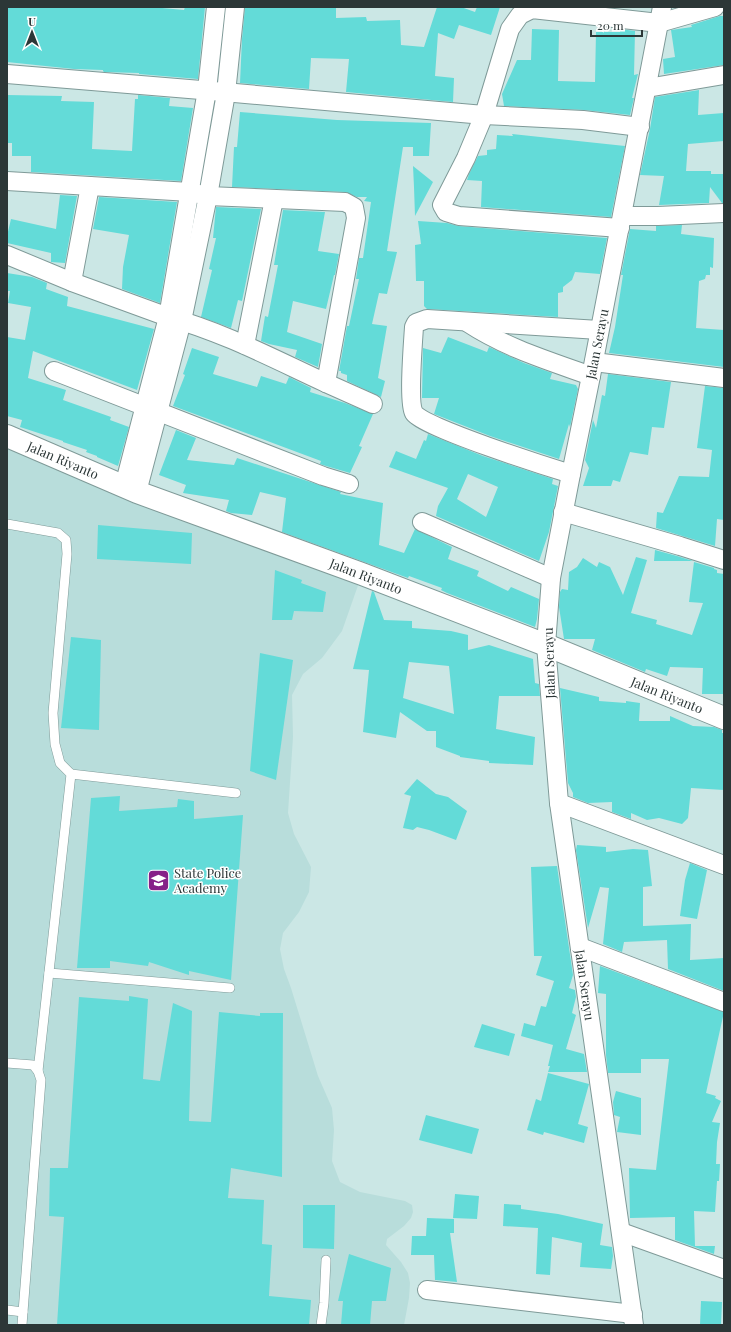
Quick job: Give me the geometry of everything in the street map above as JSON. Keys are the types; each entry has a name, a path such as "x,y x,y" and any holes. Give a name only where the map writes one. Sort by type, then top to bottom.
{"street":[{"path":"175,319 190,192 207,90 216,7"},
{"path":"130,489 208,196 226,93 235,7"},
{"path":"715,7 661,15 532,9 520,15 510,29 484,115 466,158 442,205 446,212 459,216 621,222 658,216 724,213"},
{"name":"Jalan Serayu","path":"633,1319 559,803 546,645 551,578 661,15"},
{"path":"7,74 484,115 583,120 640,127"},
{"path":"647,88 724,75"},
{"path":"7,181 190,192 208,196 345,202 354,207 356,218 326,383"},
{"path":"72,282 90,186"},
{"path":"246,345 274,199"},
{"path":"7,256 72,282 246,345 373,404"},
{"path":"571,474 437,428 424,422 414,414 412,397 414,327 416,323 427,319 599,330"},
{"path":"466,321 484,333 506,344 593,369 724,378"},
{"path":"54,371 323,476 349,484"},
{"name":"Jalan Riyanto","path":"7,436 130,489 362,574 546,645 724,718"},
{"path":"564,512 724,560"},
{"path":"422,522 551,578"},
{"path":"559,803 724,865"},
{"path":"580,947 724,1002"},
{"path":"621,1232 724,1269"},
{"path":"428,1290 633,1319"}],"lane":[{"path":"7,524 58,533 66,540 67,554 53,713 55,744 60,763 71,774 236,793"},
{"path":"38,1071 71,774"},
{"path":"49,973 230,988"},
{"path":"7,1063 33,1065 38,1071 41,1080 22,1325"},
{"path":"321,1325 324,1303 326,1260"},
{"path":"7,1310 24,1312"}],"shaded area":[{"name":"State Police Academy","path":"7,436 362,574 342,631 322,658 303,674 292,695 293,737 288,813 294,834 311,867 309,892 299,912 283,933 280,949 284,969 318,1076 332,1108 334,1130 332,1161 340,1182 360,1192 405,1201 412,1205 413,1212 411,1218 404,1226 387,1239 386,1245 401,1262 408,1273 410,1283 409,1298 404,1325 7,1325"}],"building":[{"path":"7,7 151,7 184,10 185,7 205,7 198,79 139,73 104,72 103,70 74,69 7,62"},
{"path":"245,7 336,7 336,18 366,17 367,21 400,20 401,45 424,47 437,7 461,7 475,12 477,7 500,7 491,35 459,25 454,39 438,33 435,76 454,78 453,102 346,92 349,59 311,58 309,89 240,83"},
{"path":"724,16 724,65 664,74 663,59 675,57 671,30 692,27 691,25"},
{"path":"532,29 559,30 558,81 595,82 596,32 620,32 620,29 635,31 634,75 638,74 632,98 634,98 630,115 584,110 504,106 502,94 517,60 531,60"},
{"path":"699,90 698,115 724,113 724,141 688,144 686,171 711,171 711,174 724,174 724,203 722,203 710,187 709,203 659,205 664,176 640,175 655,97"},
{"path":"7,95 62,96 61,101 94,102 92,149 132,151 135,99 138,99 138,95 170,98 169,106 193,108 181,181 31,172 31,156 12,156 12,143 7,143"},
{"path":"240,112 337,120 431,123 429,156 413,156 413,147 403,147 387,251 397,252 387,294 379,293 372,324 387,326 378,378 385,381 381,397 347,381 347,375 339,371 347,326 349,326 359,279 356,279 359,258 363,258 371,202 364,201 367,197 357,197 345,192 232,187 234,147 237,147"},
{"path":"512,134 625,146 611,217 481,207 482,181 467,180 469,174 478,156 487,155 487,150 496,149 497,135 513,136"},
{"path":"413,166 433,182 415,216 414,187"},
{"path":"60,195 77,196 65,263 51,262 51,253 7,243 11,219 56,229"},
{"path":"99,197 177,202 160,303 122,289 123,267 129,235 93,229"},
{"path":"216,207 261,209 242,301 238,300 231,328 201,317 212,270 209,269 216,238 213,238"},
{"path":"283,210 325,212 318,251 339,254 326,309 293,301 287,332 322,344 318,367 295,357 297,350 261,341 265,316 268,317 278,265 274,265"},
{"path":"418,221 447,223 458,226 607,238 600,274 575,272 572,280 563,287 563,292 558,293 558,317 427,309 424,306 424,281 416,281 415,245 421,244"},
{"path":"682,225 681,234 714,238 713,268 710,267 710,275 706,275 705,279 699,281 696,328 724,330 724,367 609,353 615,327 623,275 621,275 630,229 656,231 656,226"},
{"path":"7,273 32,277 47,283 46,289 68,297 67,306 154,329 137,390 33,351 28,378 66,390 63,400 111,417 110,420 129,427 118,466 86,452 87,450 20,427 22,420 7,416 7,337 25,340 31,307 8,303 10,291 7,291"},
{"path":"448,337 487,352 489,347 524,363 552,373 550,379 576,385 578,389 570,427 569,424 559,459 490,436 434,414 439,398 422,398 423,348 441,353"},
{"path":"192,348 219,357 213,374 257,387 261,376 286,384 289,377 311,388 310,392 373,414 359,446 362,447 350,473 320,464 321,461 173,406 185,375 183,374"},
{"path":"608,374 671,382 664,428 652,427 648,455 630,452 620,482 613,480 611,486 583,486 589,468 585,460 593,420 596,428 602,395 605,396"},
{"path":"705,386 724,388 724,520 717,519 715,546 656,528 657,512 663,513 679,476 709,477 712,450 697,448"},
{"path":"176,430 196,438 187,460 234,465 237,458 341,492 340,494 383,503 379,545 404,553 415,529 452,547 448,559 479,571 477,576 508,591 511,587 539,599 535,627 447,593 441,590 442,588 409,576 408,578 282,532 286,498 260,492 252,515 231,513 226,511 229,500 183,493 186,485 159,475"},
{"path":"428,434 483,456 553,479 552,484 558,486 549,532 539,561 436,516 438,506 448,488 389,467 396,451 416,459 424,440 426,441","holes":["468,474 498,487 486,517 457,499"]},
{"path":"98,525 192,533 191,564 97,559"},
{"path":"655,550 677,556 693,561 654,561"},
{"path":"636,557 647,560 631,613 657,620 656,624 692,635 703,603 689,602 694,562 714,568 717,570 717,573 724,574 724,694 702,694 703,668 670,667 667,676 646,669 645,672 592,650 595,639 564,639 559,607 560,592 562,589 568,590 569,572 577,567 583,558 597,567 599,562 610,567 623,595"},
{"path":"275,570 302,580 301,583 326,592 323,612 294,611 292,620 272,620"},
{"path":"372,591 374,592 384,620 412,621 412,628 451,631 468,635 468,650 489,645 533,659 535,683 539,684 540,696 499,696 496,729 535,737 533,765 489,763 489,761 460,757 436,747 436,731 427,731 400,712 396,738 363,732 369,670 353,669","holes":["409,662 449,666 454,714 403,698"]},
{"path":"71,637 101,640 99,730 61,728"},
{"path":"260,653 293,660 276,780 250,771"},
{"path":"560,688 599,697 599,701 626,703 626,701 640,703 639,721 670,721 670,716 693,726 714,727 722,730 722,733 724,733 724,790 691,788 688,818 682,824 659,818 647,820 631,813 631,819 612,812 612,802 588,803 573,797 573,793 568,783"},
{"path":"417,779 436,794 448,797 467,811 456,840 417,827 413,830 403,828 411,796 404,794"},
{"path":"120,796 119,811 177,807 178,799 194,801 194,819 243,815 231,980 189,971 189,975 149,962 148,966 110,961 110,968 77,968 91,798"},
{"path":"577,845 606,847 606,852 633,849 648,850 652,886 643,887 643,926 691,924 690,960 724,958 724,991 668,969 667,940 624,942 622,952 603,944 609,888 600,887 588,928 576,850"},
{"path":"690,863 707,870 697,919 680,916 685,880"},
{"path":"557,866 573,975 569,988 575,990 576,997 572,1013 576,1015 566,1049 584,1054 587,1072 548,1072 553,1045 521,1036 524,1023 535,1026 541,1006 546,1007 554,981 536,975 542,956 534,956 531,867"},
{"path":"600,966 724,1012 706,1093 716,1096 715,1098 721,1101 712,1122 720,1123 716,1164 720,1164 719,1181 717,1181 715,1212 694,1211 695,1246 715,1246 714,1254 675,1240 675,1217 630,1218 629,1168 656,1170 669,1059 641,1059 641,1073 608,1073 606,1055 606,994 598,993"},
{"path":"129,996 148,999 143,1079 160,1081 173,1003 192,1011 189,1121 211,1122 219,1012 260,1016 260,1013 283,1013 282,1177 231,1168 228,1198 264,1200 262,1244 272,1245 269,1296 311,1300 309,1325 57,1325 64,1217 49,1216 50,1168 68,1168 79,997 129,1001"},
{"path":"482,1024 515,1034 509,1056 474,1047"},
{"path":"548,1073 589,1084 578,1124 588,1127 584,1143 544,1132 543,1135 527,1130 536,1099 541,1101"},
{"path":"616,1091 641,1098 641,1135 617,1132 620,1117 614,1115 613,1102"},
{"path":"426,1115 479,1129 472,1154 419,1140"},
{"path":"455,1194 479,1196 477,1219 453,1218"},
{"path":"504,1204 521,1205 521,1209 558,1214 603,1224 600,1245 612,1247 613,1256 611,1269 580,1267 582,1243 552,1237 550,1275 536,1274 538,1228 503,1226"},
{"path":"303,1205 335,1205 334,1249 303,1248"},
{"path":"427,1218 454,1219 454,1233 450,1233 457,1282 435,1280 434,1255 411,1255 412,1236 426,1236"},
{"path":"349,1254 391,1268 386,1301 372,1301 370,1325 341,1325 343,1301 338,1301"},
{"path":"701,1301 722,1302 721,1325 700,1325"}],"place":[{"name":"State Police Academy","path":"158,880"}]}
